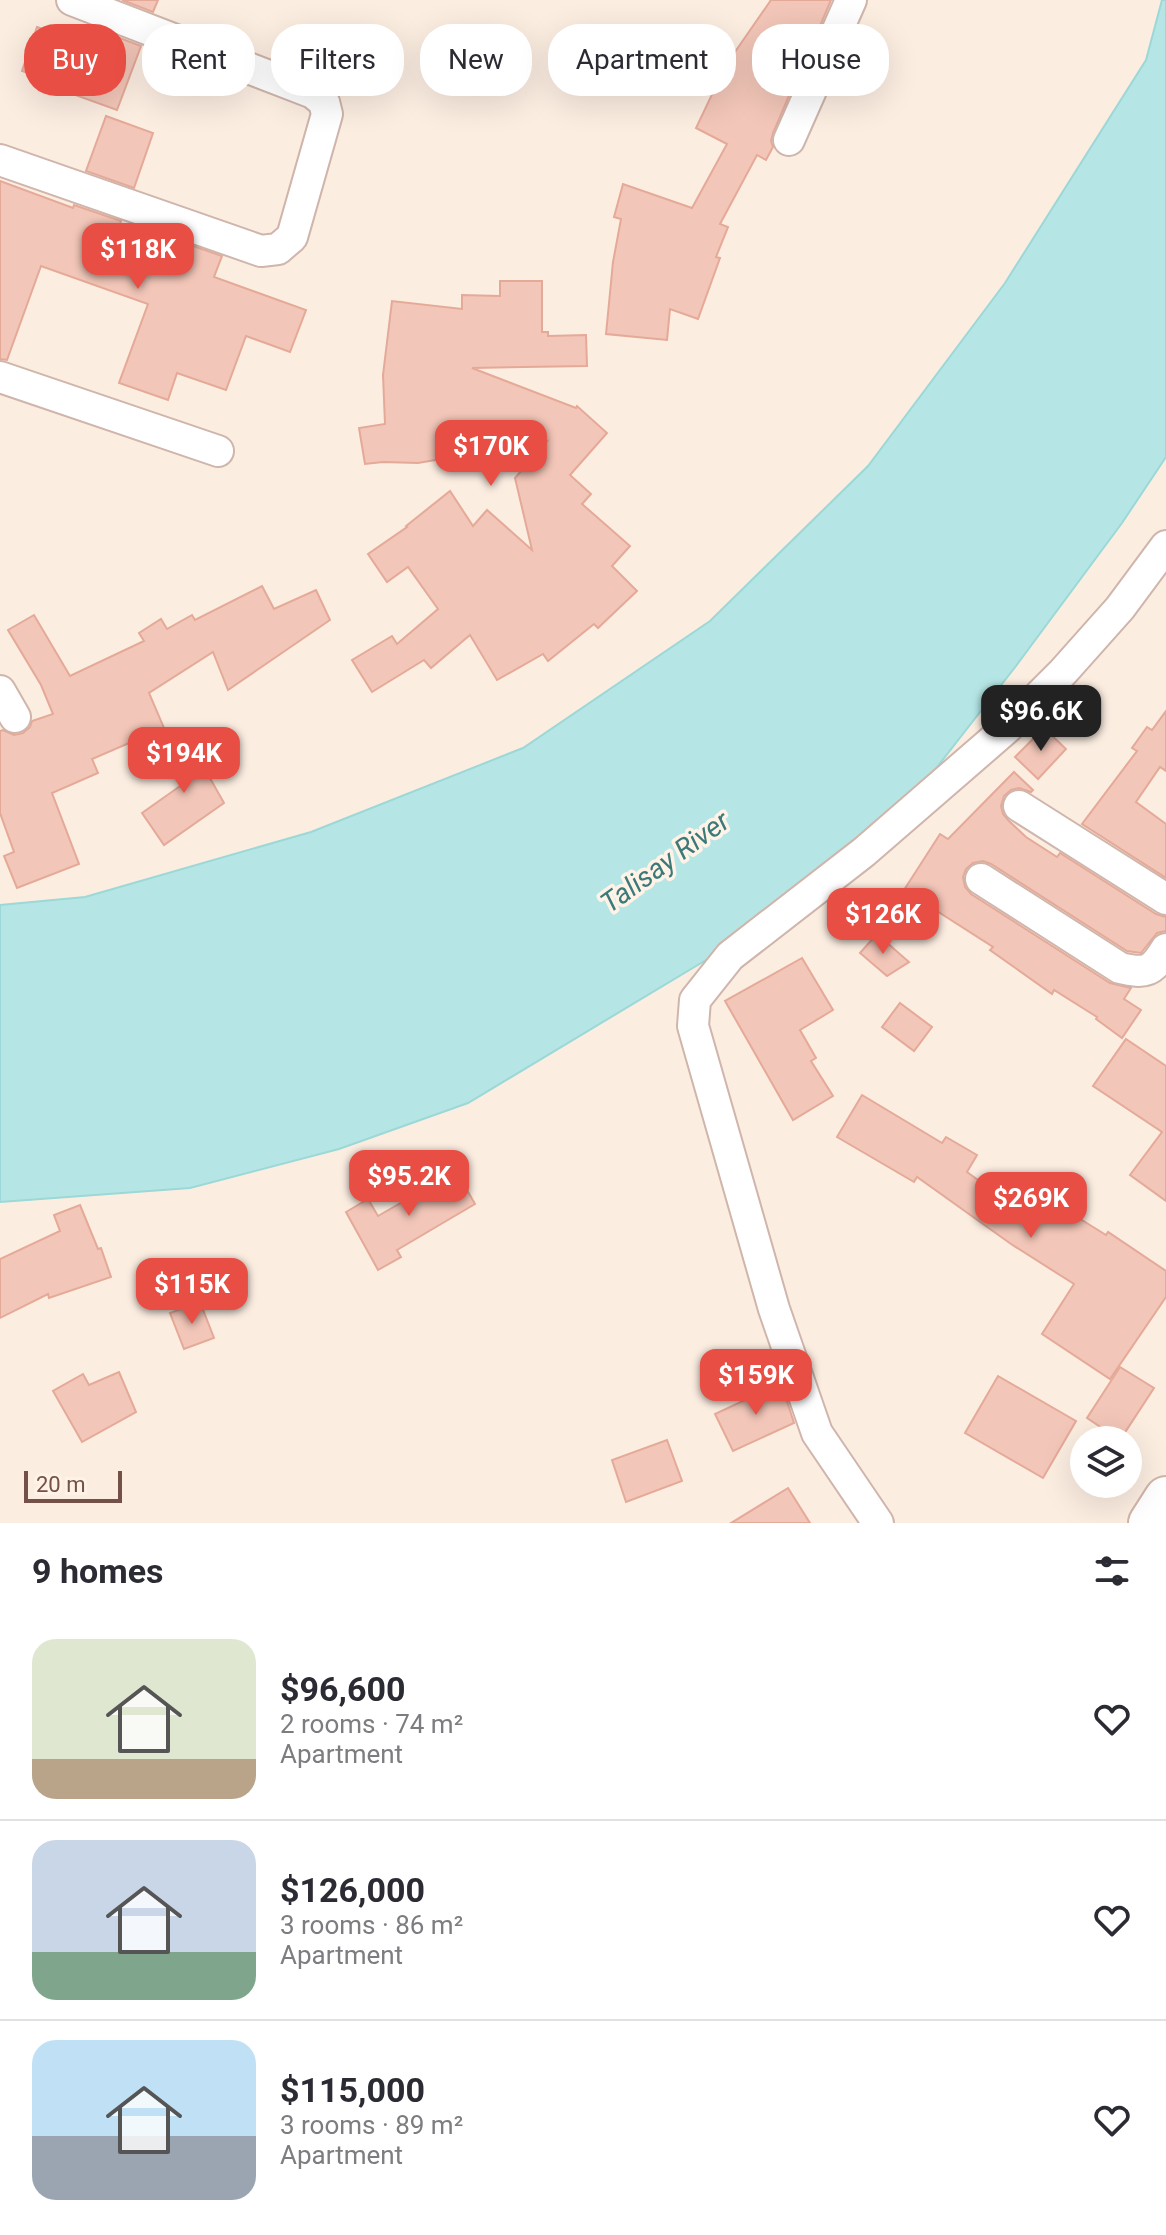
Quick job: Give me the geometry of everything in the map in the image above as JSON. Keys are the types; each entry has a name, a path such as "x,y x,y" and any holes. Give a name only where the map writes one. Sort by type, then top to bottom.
{"main road":[{"path":"1150,1523 1166,1498"}],"street":[{"path":"0,160 261,251 278,249 292,237 327,114 324,102 313,93 72,0"},
{"path":"789,140 851,0"},
{"path":"0,377 218,451"},
{"path":"878,1523 817,1433 774,1309 693,1026 695,1000 730,956 864,852 1007,728 1120,608 1166,546"},
{"path":"0,691 15,717"},
{"path":"1019,806 1166,899"},
{"path":"981,879 1120,968 1136,972 1148,970 1166,949"}],"water":[{"name":"Talisay River","path":"1162,0 1166,0 1166,457 1122,523 1016,666 916,794 731,945 468,1103 339,1149 190,1188 0,1202 0,905 85,897 311,832 523,748 710,621 868,466 1005,283 1146,60"}],"building":[{"path":"122,0 158,0 153,12"},
{"path":"771,0 831,0 821,24 754,24"},
{"path":"752,27 752,96 789,96 773,133 773,147 766,160 757,155 720,224 728,227 698,319 670,309 667,340 606,334 621,219 614,217 623,184 692,208 727,144 696,128 711,96 736,96 736,51"},
{"path":"126,40 141,46 126,86"},
{"path":"78,96 122,96 117,110"},
{"path":"106,116 153,133 134,188 86,171"},
{"path":"0,181 73,208 74,205 121,221 119,228 173,247 176,240 222,256 214,277 306,310 290,352 246,336 226,390 177,373 168,400 119,383 148,304 41,266 7,360 0,359"},
{"path":"500,281 542,281 542,332 548,332 548,336 586,335 587,366 472,368 577,406 607,433 570,475 591,494 582,504 630,546 612,566 637,591 598,628 594,624 548,661 543,654 497,680 470,635 431,668 424,660 372,692 352,660 392,636 397,644 438,609 408,567 387,582 368,554 450,491 473,526 487,510 532,550 515,478 547,441 418,463 365,464 359,428 385,424 383,375 392,301 462,309 462,295 500,296"},
{"path":"262,586 274,609 316,590 330,620 228,690 213,652 149,693 164,728 92,759 98,773 52,793 79,864 17,888 4,856 14,852 0,813 0,731 14,735 23,733 32,721 53,714 41,685 8,630 34,615 70,676 144,641 139,633 161,619 167,629 192,615 195,620"},
{"path":"1166,711 1166,771 1160,767 1136,802 1166,824 1166,878 1082,824 1137,751 1132,748 1147,727 1152,730"},
{"path":"1044,728 1066,749 1038,779 1015,757"},
{"path":"193,738 206,762 202,764 224,803 164,845 142,813 183,784 166,752"},
{"path":"1014,772 1033,790 1019,788 1004,796 1001,806 1009,821 1026,837 1057,857 1060,853 1156,914 1166,917 1166,931 1157,933 1141,953 1127,951 983,861 973,863 966,869 963,877 965,887 971,894 1110,983 1131,988 1124,999 1141,1010 1122,1038 1097,1017 1054,990 1052,994 990,950 993,947 904,890 940,834 948,839"},
{"path":"860,891 885,918 865,937 840,910"},
{"path":"877,934 909,962 887,976 860,953"},
{"path":"802,958 833,1010 800,1030 816,1058 811,1061 833,1096 793,1120 725,1001"},
{"path":"900,1003 932,1027 914,1051 882,1027"},
{"path":"1126,1039 1166,1066 1166,1201 1130,1175 1162,1132 1093,1086"},
{"path":"862,1095 942,1143 946,1137 977,1155 967,1172 1031,1218 1045,1197 1106,1235 1108,1232 1166,1271 1166,1297 1110,1379 1042,1334 1074,1284 1011,1244 917,1177 914,1182 837,1137"},
{"path":"456,1171 475,1204 397,1250 401,1257 378,1270 346,1212 368,1199 378,1216"},
{"path":"80,1205 111,1277 49,1298 48,1294 0,1318 0,1259 60,1231 54,1215"},
{"path":"200,1302 214,1338 184,1349 170,1313"},
{"path":"1120,1367 1154,1388 1129,1426 1099,1426 1087,1418"},
{"path":"119,1372 136,1412 82,1442 53,1391 83,1374 89,1385"},
{"path":"998,1376 1076,1421 1070,1426 1070,1431 1043,1478 965,1433"},
{"path":"781,1383 794,1423 733,1451 715,1414"},
{"path":"667,1440 682,1481 626,1502 612,1460"},
{"path":"788,1488 810,1523 731,1523"}]}
